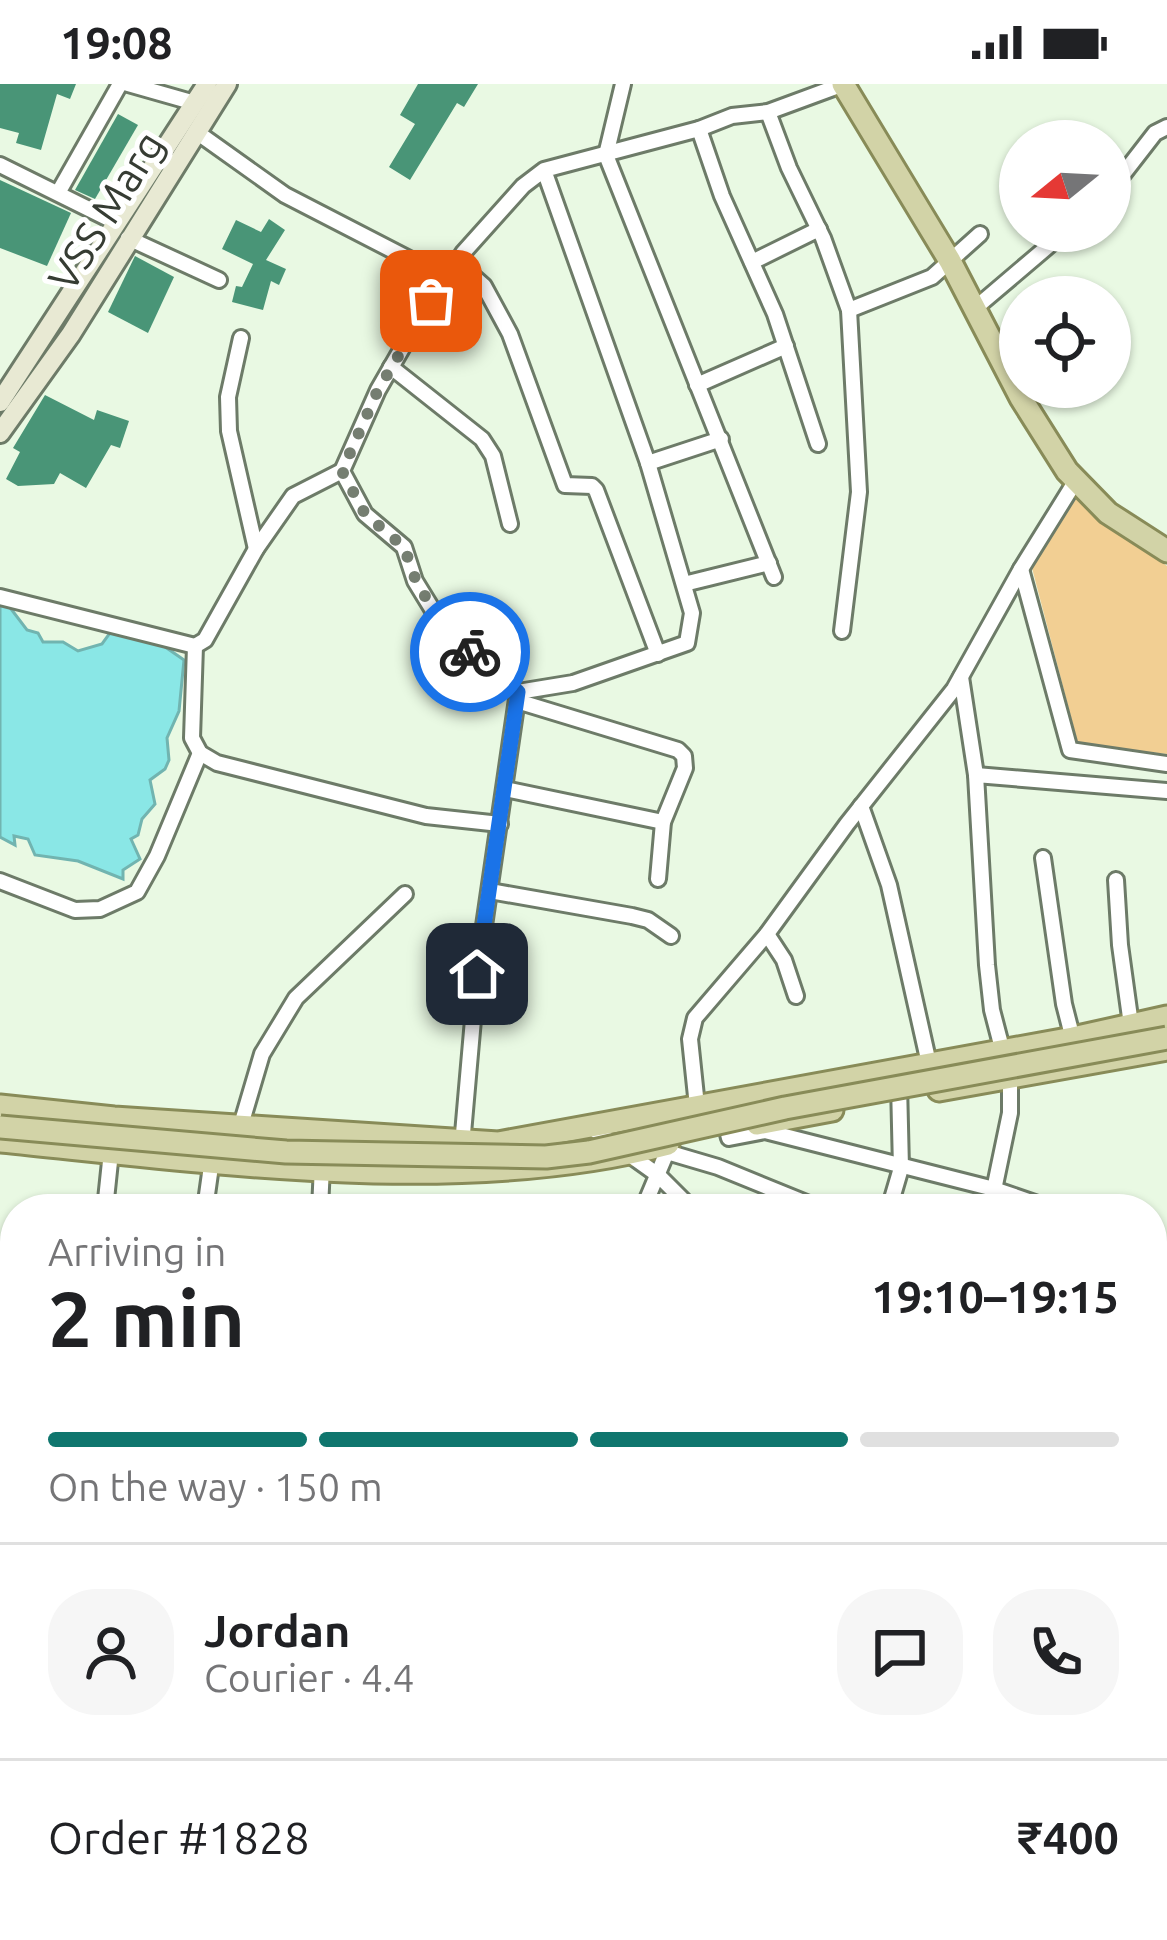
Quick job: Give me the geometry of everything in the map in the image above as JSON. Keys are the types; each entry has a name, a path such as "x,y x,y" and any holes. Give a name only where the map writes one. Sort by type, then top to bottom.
{"main road":[{"path":"0,402 126,223 206,84"},
{"name":"VSS Marg","path":"0,433 71,334 126,223 198,133 227,84"},
{"path":"843,84 1071,476 1108,513 1167,550"},
{"path":"0,1106 463,1143 520,1141 1167,1017"},
{"path":"0,1127 286,1152 546,1157 1167,1038"},
{"path":"0,1141 322,1168 460,1171 554,1166 669,1148 727,1130 1167,1049"}],"street":[{"path":"58,193 124,84 195,103"},
{"path":"623,84 606,155 771,570 683,584"},
{"path":"0,597 195,646 205,640 256,549 293,496 342,471 391,367 446,278 523,186 544,170 699,130 732,116 768,112 843,84"},
{"path":"768,112 849,310 859,492 842,631"},
{"path":"1131,164 1155,133 1167,128"},
{"path":"699,130 705,155 786,346 818,444"},
{"path":"198,133 285,196 446,278"},
{"path":"0,165 126,223 219,280"},
{"path":"517,696 573,683 687,643 692,613 648,463 544,170"},
{"path":"752,262 818,229"},
{"path":"849,310 932,277 980,234"},
{"path":"973,310 1041,252"},
{"path":"457,262 484,286 509,334 566,484 596,490 658,654"},
{"path":"241,338 228,397 229,431 256,549"},
{"path":"697,385 786,346"},
{"path":"391,367 482,439 493,456 510,524"},
{"path":"648,463 721,439"},
{"path":"342,471 365,514 404,547 416,581 445,630 517,696 678,750 684,756 685,768 663,822 658,879"},
{"path":"650,1194 669,1148 699,1107 691,1029 961,677 1071,476"},
{"path":"1021,569 1070,750 1167,764"},
{"path":"195,646 192,738 200,753 217,763 426,816 500,824"},
{"path":"961,677 976,775 987,965 1010,1079 1010,1113 993,1194"},
{"path":"460,1171 477,974 517,696"},
{"path":"0,881 75,910 100,909 137,892 200,753"},
{"path":"976,775 1167,790"},
{"path":"505,789 663,822"},
{"path":"861,806 889,885 934,1090"},
{"path":"1043,858 1064,1004 1079,1066"},
{"path":"1116,880 1120,945 1137,1054"},
{"path":"490,891 632,916 648,920 671,936"},
{"path":"241,1125 262,1054 296,998 404,894"},
{"path":"766,934 784,960 796,996"},
{"path":"894,1194 902,1168 897,1068"},
{"path":"699,1107 727,1130 729,1138 765,1131 1008,1194"},
{"path":"592,1129 677,1194"},
{"path":"321,1194 326,1132"},
{"path":"669,1148 784,1194"},
{"path":"107,1194 111,1152"},
{"path":"207,1194 212,1159"}],"shaded area":[{"path":"1075,496 1167,566 1167,754 1078,744 1032,568"}],"water":[{"path":"5,601 43,642 63,642 78,651 102,644 110,633 108,623 145,633 184,660 179,711 167,738 169,760 150,780 155,804 131,839 140,859 123,870 123,879 78,861 35,855 28,839 14,836 15,845 0,837 0,602"}],"building":[{"path":"0,84 76,84 70,99 57,94 41,150 16,143 19,133 0,128"},
{"path":"418,84 478,84 464,107 457,103 410,180 389,167 415,124 400,115"},
{"path":"118,114 138,125 95,199 75,190"},
{"path":"0,180 71,213 47,266 0,248"},
{"path":"269,219 285,230 266,260 286,269 279,285 271,281 263,310 232,302 236,286 242,287 253,264 222,249 236,220 261,232"},
{"path":"135,256 174,277 148,333 108,312"},
{"path":"45,395 94,420 97,410 129,421 120,448 111,445 86,488 60,473 54,484 18,486 6,479 20,452 13,448"}],"way so far":[{"path":"431,301 378,390 342,471 365,514 404,547 416,581 445,630 470,652"}],"route":[{"path":"470,652 518,692 477,974"}]}
